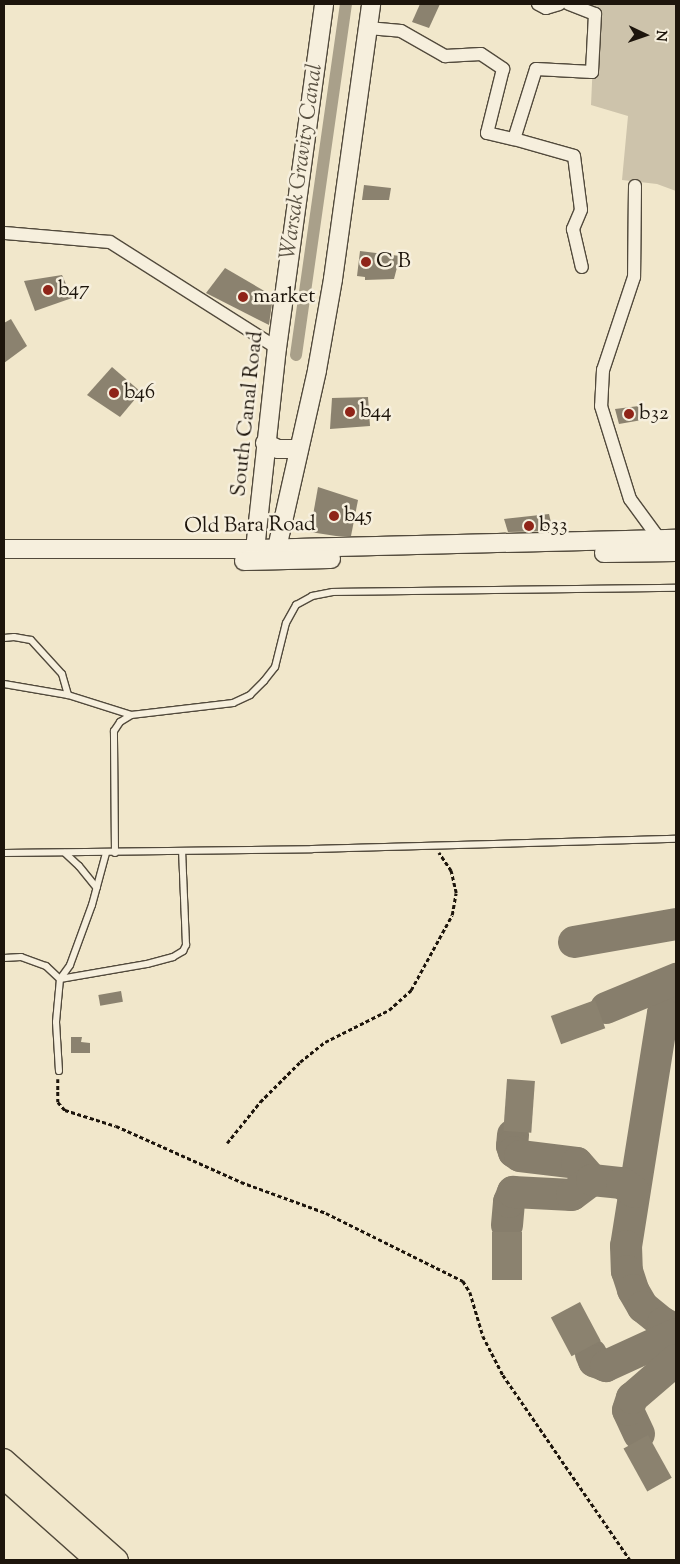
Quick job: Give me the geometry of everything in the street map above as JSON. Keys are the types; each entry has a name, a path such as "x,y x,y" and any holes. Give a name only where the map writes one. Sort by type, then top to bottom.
{"main road":[{"name":"South Canal Road","path":"264,555 262,499 265,443 324,4"},
{"path":"4,558 264,555 299,449 317,370 333,279 371,4"},
{"path":"265,443 278,449 299,449"},
{"name":"Old Bara Road","path":"4,549 264,555 553,549 669,536"},
{"path":"553,549 676,552"},
{"path":"4,1458 118,1560"},
{"path":"4,1479 95,1560"}],"street":[{"path":"538,4 546,8 560,4"},
{"path":"514,139 536,69 592,72 595,14 569,4"},
{"path":"368,28 401,32 445,56 480,54 503,69 487,133 574,156 581,210 573,229 582,268"},
{"path":"635,186 634,277 603,370 601,406 630,499 669,536"},
{"path":"4,233 110,242 277,348"}],"lane":[{"path":"4,684 68,695 131,715 233,703 250,695 264,681 275,666 286,623 296,604 312,596 333,592 676,588"},
{"path":"4,638 14,637 31,640 62,674 68,695"},
{"path":"114,853 114,731 120,722 131,715"},
{"path":"4,853 114,853 676,840"},
{"path":"4,958 21,957 46,966 60,978 147,964 174,957 183,951 186,945 182,851"},
{"path":"65,853 79,866 97,888"},
{"path":"59,1071 56,1022 60,978 70,964 97,888 106,853"}],"path":[{"path":"227,1143 260,1102 300,1062 325,1042 389,1010 410,990 452,915 456,893 451,871 434,846"},
{"path":"59,1071 58,1102 65,1110 116,1126 241,1182 326,1213 462,1281 470,1292 483,1336 503,1375 630,1560"}],"shaded area":[{"path":"570,4 676,4 676,191 657,184 622,180 628,116 591,105 595,15"}],"building":[{"path":"420,4 440,4 429,28 412,22"},
{"name":"C B","path":"364,185 391,188 389,200 362,200"},
{"name":"C B","path":"360,251 400,256 394,279 365,280 365,277 357,276"},
{"name":"market","path":"225,268 273,296 269,325 206,293"},
{"name":"b47","path":"62,275 72,298 35,311 24,281"},
{"path":"11,319 27,346 4,363 4,323"},
{"name":"b46","path":"112,367 141,392 120,417 87,395"},
{"name":"b44","path":"368,397 370,426 330,429 332,398"},
{"name":"b32","path":"639,406 642,420 619,424 615,409"},
{"name":"b45","path":"318,487 358,500 351,536 310,532"},
{"name":"b33","path":"549,514 553,531 508,532 504,519"},
{"path":"121,991 123,1002 100,1006 98,995"},
{"path":"595,1000 605,1028 561,1044 551,1016"},
{"path":"71,1037 82,1037 81,1042 90,1043 90,1053 71,1053"},
{"path":"507,1079 535,1081 531,1133 503,1131"},
{"path":"492,1232 522,1232 522,1280 492,1280"},
{"path":"580,1302 601,1341 572,1356 551,1317"},
{"path":"648,1435 672,1478 647,1491 624,1449"}],"waterway":[{"name":"Warsak Gravity Canal","path":"296,355 346,4"}],"taxiway":[{"path":"574,942 676,924"},
{"path":"606,1008 676,979"},
{"path":"676,982 670,992 663,1013 626,1246 627,1271 633,1290 643,1307 663,1323 676,1330"},
{"path":"513,1135 512,1146 514,1152 520,1156 577,1163 592,1180"},
{"path":"507,1225 509,1202 513,1192 572,1195 592,1180 622,1183 634,1192"},
{"path":"591,1354 594,1361 606,1366 676,1334"},
{"path":"639,1434 628,1410 632,1398 676,1360"}],"place":[{"name":"C B","path":"366,262"},
{"name":"b47","path":"48,290"},
{"name":"market","path":"243,297"},
{"name":"b46","path":"114,393"},
{"name":"b44","path":"350,412"},
{"name":"b32","path":"629,414"},
{"name":"b45","path":"334,516"},
{"name":"b33","path":"529,526"}]}
